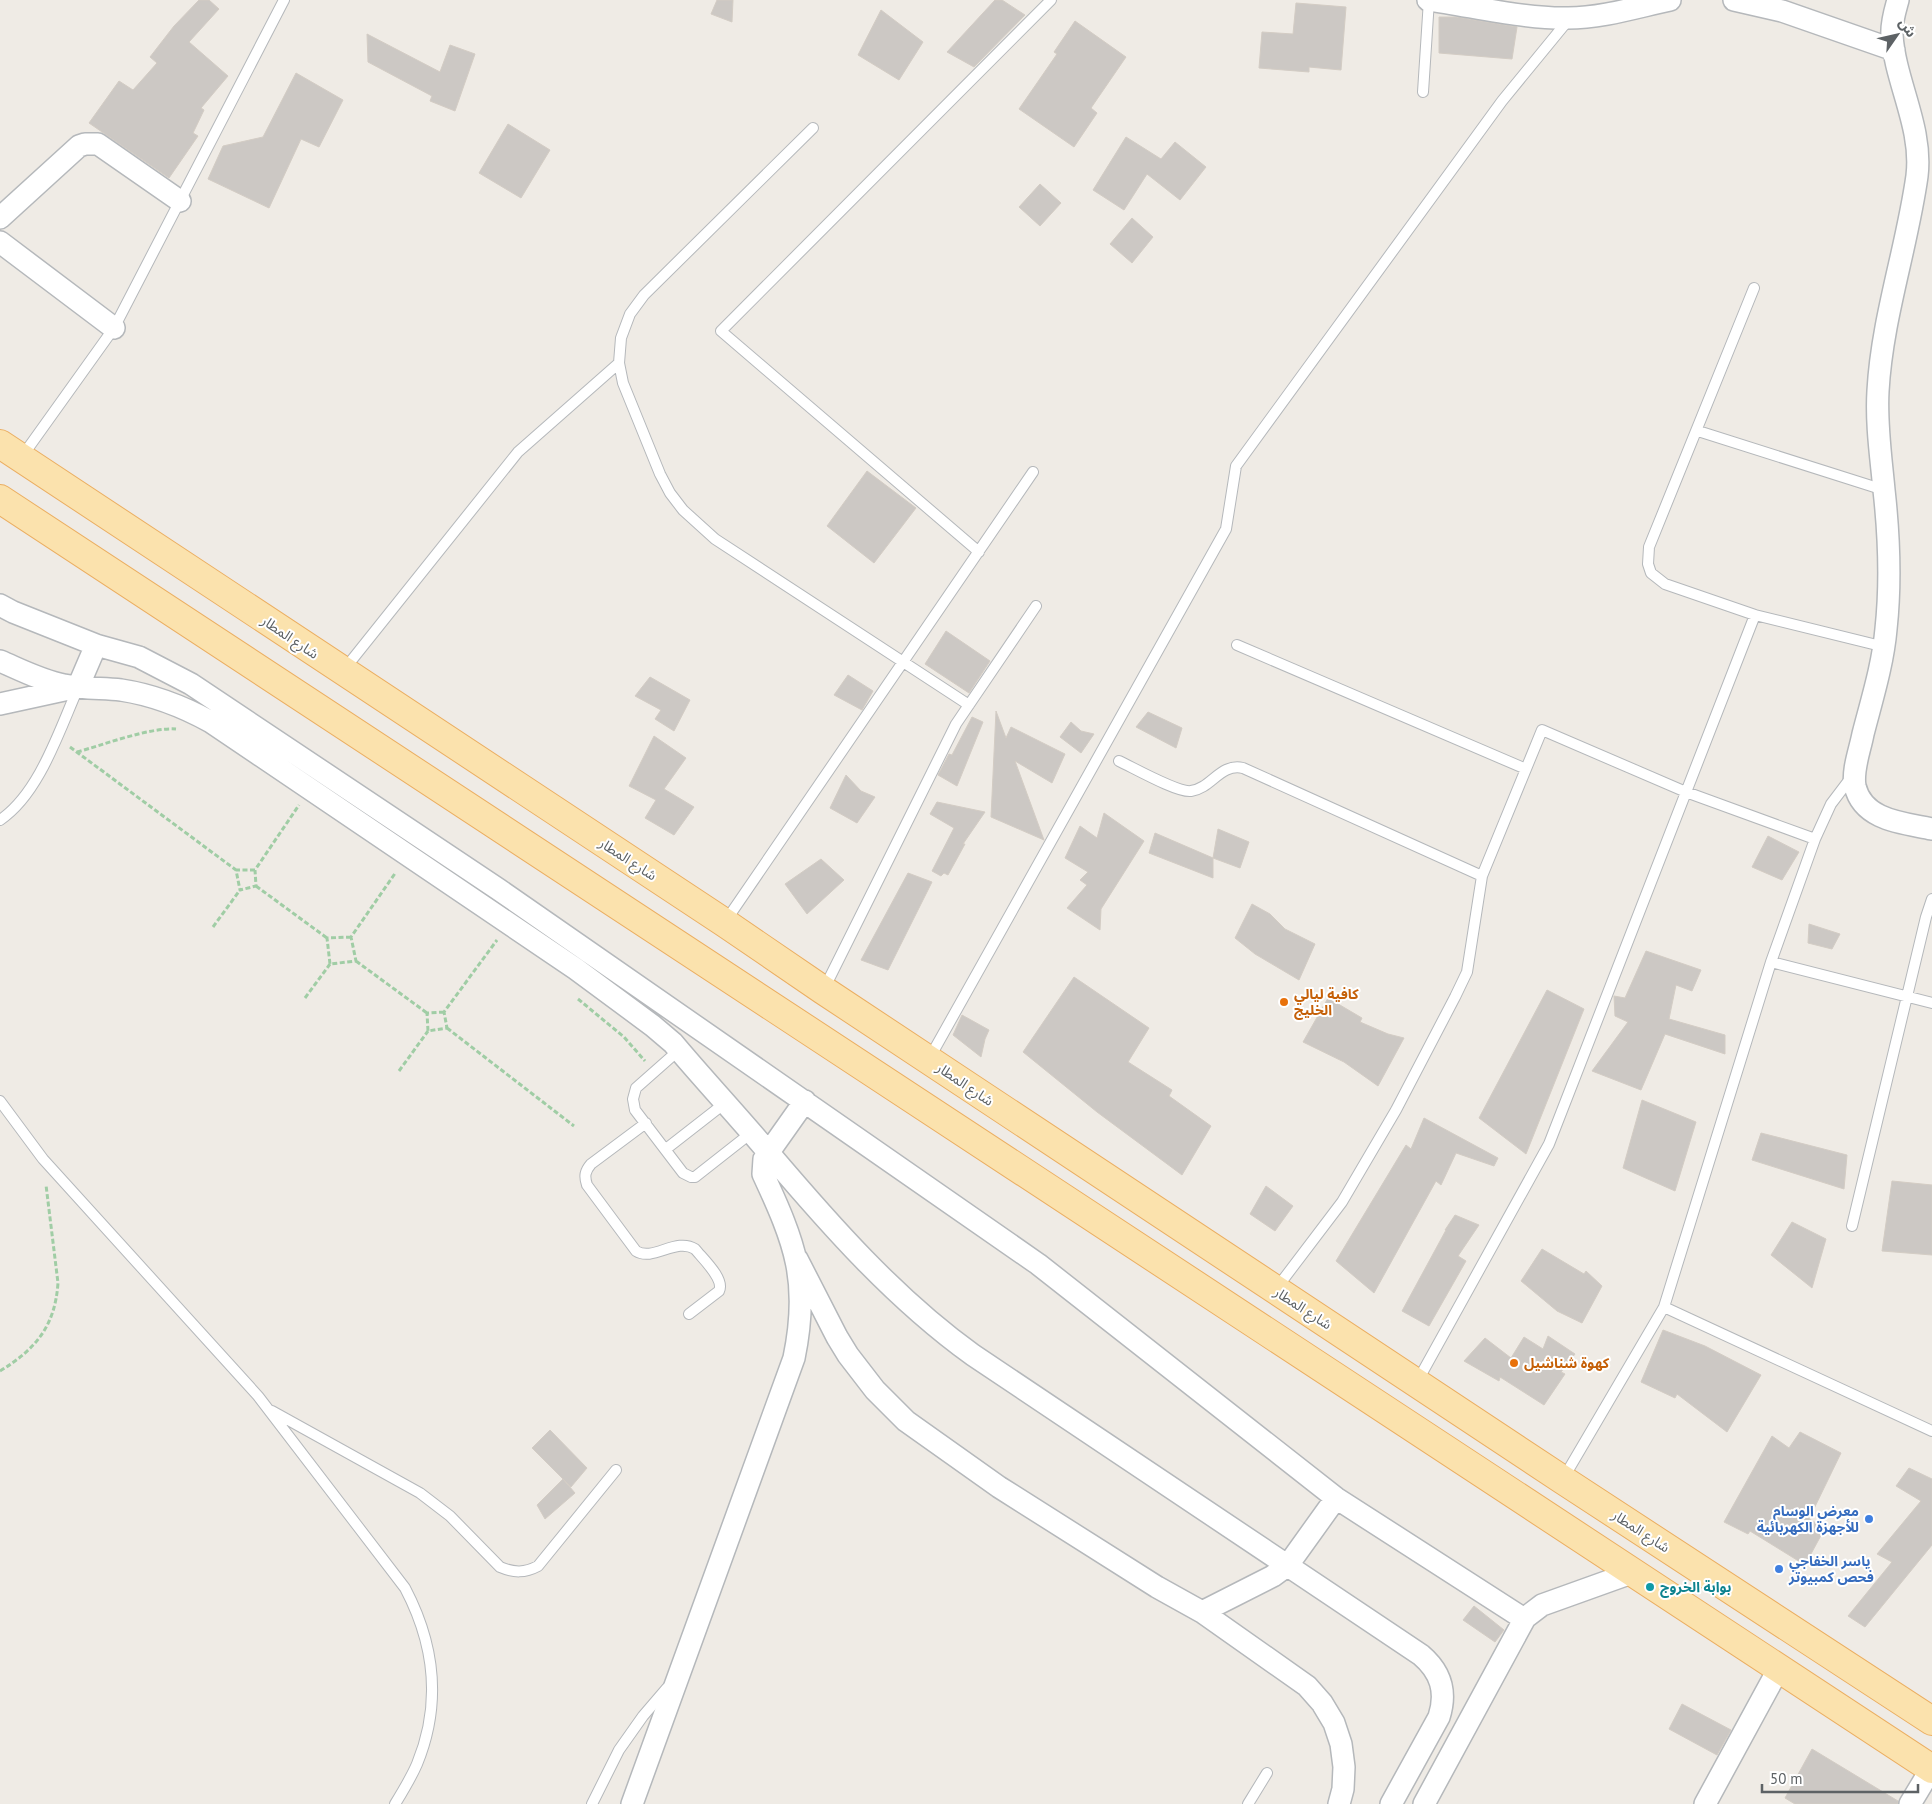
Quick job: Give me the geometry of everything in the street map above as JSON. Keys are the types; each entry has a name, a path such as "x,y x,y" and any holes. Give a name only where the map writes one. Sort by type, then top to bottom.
{"main road":[{"name":"شارع المطار","path":"10,451 725,923 928,1060 1562,1480 1932,1720"},
{"path":"0,499 1931,1769"}],"street":[{"path":"1429,0 1549,18 1570,18 1670,0"},
{"path":"1734,0 1782,11 1894,50"},
{"path":"1898,0 1892,25 1894,50 1914,126 1918,168 1912,210 1883,343 1878,392 1878,441 1887,529 1889,608 1884,647 1855,773 1855,786 1860,798 1868,809 1880,817 1932,829"},
{"path":"0,218 79,146 85,144 98,144 180,201"},
{"path":"0,242 114,328"},
{"path":"0,605 20,615 96,645 138,657 191,684 498,889 1038,1264 1336,1498 1524,1619"},
{"path":"78,688 96,645"},
{"path":"0,661 53,683 78,688 120,690 148,696 177,705 211,722 576,968 660,1031 679,1050 797,1188 889,1284 938,1328 973,1355 1421,1655 1437,1672 1443,1694 1443,1706 1439,1717 1391,1804"},
{"path":"0,704 78,688"},
{"path":"805,1101 768,1152 762,1166 763,1174 797,1258 848,1356 876,1390 906,1420 1007,1492 1157,1587 1202,1612 1308,1686 1322,1703 1334,1723 1341,1744 1344,1767 1343,1790 1339,1804"},
{"path":"632,1804 794,1358 801,1308 797,1258"},
{"path":"1202,1612 1273,1576 1288,1565 1336,1498"},
{"path":"1424,1804 1524,1619 1532,1610 1634,1572"},
{"path":"1704,1804 1779,1668"},
{"path":"1910,1804 1931,1769"}],"lane":[{"path":"10,451 114,328 284,0"},
{"path":"979,552 721,331 1051,0"},
{"path":"1423,92 1429,0"},
{"path":"928,1060 1226,530 1236,466 1502,102 1570,18"},
{"path":"813,128 644,295 630,314 621,338 619,363 623,383 660,474 670,493 683,510 715,539 969,705"},
{"path":"1754,288 1649,547 1648,564 1652,573 1665,584 1755,615 1884,647"},
{"path":"342,671 518,452 619,363"},
{"path":"1698,430 1884,490"},
{"path":"725,923 1033,472"},
{"path":"824,990 956,724 1036,606"},
{"path":"1416,1383 1549,1144 1755,615"},
{"path":"1237,645 1526,768"},
{"path":"0,820 18,806 28,793 78,688"},
{"path":"1276,1290 1342,1202 1396,1110 1455,998 1467,972 1482,876 1542,730 1686,792 1815,839"},
{"path":"1119,761 1177,788 1190,791 1196,790 1226,769 1238,767 1249,769 1482,876"},
{"path":"1562,1480 1664,1307 1771,962 1815,839 1831,804 1855,773"},
{"path":"1852,1226 1926,917 1932,899"},
{"path":"1771,962 1932,1003"},
{"path":"679,1050 636,1088 633,1098 635,1110 683,1173 691,1178 695,1177 751,1133"},
{"path":"0,1101 43,1160 247,1383 395,1574 417,1611 426,1636 431,1662 433,1688 431,1714 426,1740 417,1765 395,1804"},
{"path":"666,1149 725,1103"},
{"path":"646,1123 591,1164 587,1168 585,1179 636,1251 644,1254 681,1245 691,1247 695,1249 720,1280 721,1287 719,1291 689,1314"},
{"path":"1664,1307 1932,1430"},
{"path":"267,1408 420,1493 450,1516 500,1567 509,1571 519,1572 538,1566 616,1470"},
{"path":"592,1804 630,1733 681,1672"},
{"path":"1248,1804 1268,1773"}],"path":[{"path":"77,752 154,730 167,728 180,730"},
{"path":"56,737 236,870 255,870"},
{"path":"256,886 255,870 302,802"},
{"path":"399,868 351,937 356,961 427,1013 444,1012"},
{"path":"236,870 240,890"},
{"path":"213,927 240,890 256,886"},
{"path":"256,886 327,938 351,937"},
{"path":"305,998 330,964 327,938"},
{"path":"444,1012 498,938"},
{"path":"330,964 356,961"},
{"path":"572,994 624,1037 654,1072"},
{"path":"444,1012 448,1028 574,1126"},
{"path":"398,1072 428,1031 427,1013"},
{"path":"428,1031 448,1028"},
{"path":"0,1371 17,1360 39,1339 47,1326 57,1298 58,1283 43,1160"}],"building":[{"path":"199,0 209,0 219,9 189,42 228,76 201,108 204,110 193,133 198,136 169,178 89,123 119,81 133,90 157,63 150,57 174,26"},
{"path":"717,0 733,0 732,22 711,14"},
{"path":"995,0 1002,0 1025,15 974,67 947,52"},
{"path":"1296,3 1346,7 1341,70 1309,67 1309,72 1259,68 1262,32 1293,34"},
{"path":"881,10 923,42 899,80 858,55"},
{"path":"1439,17 1456,17 1517,27 1512,59 1439,53"},
{"path":"1075,21 1126,57 1091,108 1097,113 1074,147 1019,109 1057,54 1054,52"},
{"path":"367,34 440,72 450,45 475,54 455,111 430,101 432,96 368,62"},
{"path":"296,73 343,100 319,147 301,139 269,208 208,179 223,146 263,137"},
{"path":"508,124 550,150 521,198 479,173"},
{"path":"1126,137 1161,159 1175,142 1206,167 1180,200 1147,174 1124,210 1093,190"},
{"path":"1040,184 1061,203 1040,226 1019,207"},
{"path":"1132,218 1153,237 1132,263 1110,244"},
{"path":"867,471 916,508 874,563 827,526"},
{"path":"946,631 990,661 969,693 925,664"},
{"path":"848,675 873,691 862,710 834,695"},
{"path":"650,677 690,700 674,731 655,719 661,710 635,696"},
{"path":"996,711 1006,738 1011,727 1065,754 1052,783 1015,761 1044,840 991,817"},
{"path":"1148,712 1182,728 1176,748 1136,727"},
{"path":"972,717 983,722 957,786 938,775 949,754 952,755"},
{"path":"1071,722 1081,731 1094,734 1081,753 1060,737"},
{"path":"654,736 686,758 664,789 694,807 674,835 645,818 656,800 629,786"},
{"path":"846,775 861,791 875,797 857,823 830,808"},
{"path":"937,802 985,812 963,844 965,844 948,875 944,873 941,876 932,871 954,828 930,814"},
{"path":"1104,813 1144,841 1101,909 1100,930 1067,908 1087,885 1080,880 1088,872 1065,858 1080,826 1097,838"},
{"path":"1218,829 1249,842 1240,868 1213,858"},
{"path":"1155,833 1213,858 1213,878 1149,853"},
{"path":"1768,836 1799,852 1782,880 1752,867"},
{"path":"821,859 844,880 807,914 785,884"},
{"path":"908,873 932,882 888,970 861,960"},
{"path":"1252,904 1270,914 1285,929 1315,944 1299,980 1255,954 1235,938"},
{"path":"1809,924 1840,934 1832,949 1808,943"},
{"path":"1646,951 1701,970 1692,991 1676,985 1669,1019 1725,1035 1725,1054 1665,1034 1641,1090 1592,1071 1628,1022 1615,1016 1614,996 1625,998"},
{"path":"1074,977 1149,1028 1128,1062 1172,1090 1169,1096 1211,1126 1182,1175 1097,1112 1023,1052"},
{"path":"1547,990 1584,1009 1526,1154 1479,1118"},
{"path":"1328,998 1362,1018 1360,1022 1388,1034 1404,1038 1378,1086 1344,1062 1303,1042"},
{"path":"962,1015 989,1030 981,1057 953,1035"},
{"path":"1642,1100 1696,1122 1675,1191 1623,1168"},
{"path":"1424,1118 1498,1158 1494,1166 1456,1153 1441,1185 1436,1181 1374,1293 1336,1261 1406,1145 1411,1149"},
{"path":"1761,1133 1847,1155 1844,1189 1752,1160"},
{"path":"1892,1181 1932,1185 1932,1255 1882,1251"},
{"path":"1266,1186 1293,1206 1275,1231 1250,1214"},
{"path":"1455,1215 1479,1225 1458,1256 1466,1261 1429,1326 1402,1311 1445,1230"},
{"path":"1792,1222 1826,1239 1812,1288 1771,1255"},
{"path":"1542,1249 1584,1274 1586,1271 1602,1286 1582,1323 1557,1311 1521,1281"},
{"path":"1663,1330 1705,1346 1761,1375 1727,1432 1677,1394 1675,1398 1641,1382"},
{"path":"1548,1336 1575,1354 1561,1372 1565,1374 1544,1405 1500,1377 1499,1381 1464,1361 1485,1338 1511,1358 1524,1337 1543,1349"},
{"path":"550,1430 587,1468 571,1487 532,1448"},
{"path":"1800,1432 1841,1453 1809,1519 1825,1528 1805,1565 1750,1531 1748,1534 1724,1522 1772,1436 1789,1448"},
{"path":"1909,1468 1932,1479 1932,1545 1865,1627 1848,1616 1892,1562 1877,1554 1921,1501 1896,1486"},
{"path":"563,1479 575,1493 545,1519 537,1505"},
{"path":"1474,1606 1504,1630 1495,1642 1463,1620"},
{"path":"1682,1704 1731,1730 1717,1755 1669,1729"},
{"path":"1812,1749 1898,1801 1898,1804 1795,1804 1785,1798"}],"place":[{"name":"كافية ليالي الخليج","path":"1284,1002"},
{"name":"كهوة شناشيل","path":"1514,1363"},
{"name":"معرض الوسام للأجهزة الكهربائية","path":"1869,1519"},
{"name":"ياسر الخفاجي فحص كمبيوتر","path":"1779,1569"},
{"name":"بوابة الخروج","path":"1650,1587"}]}
